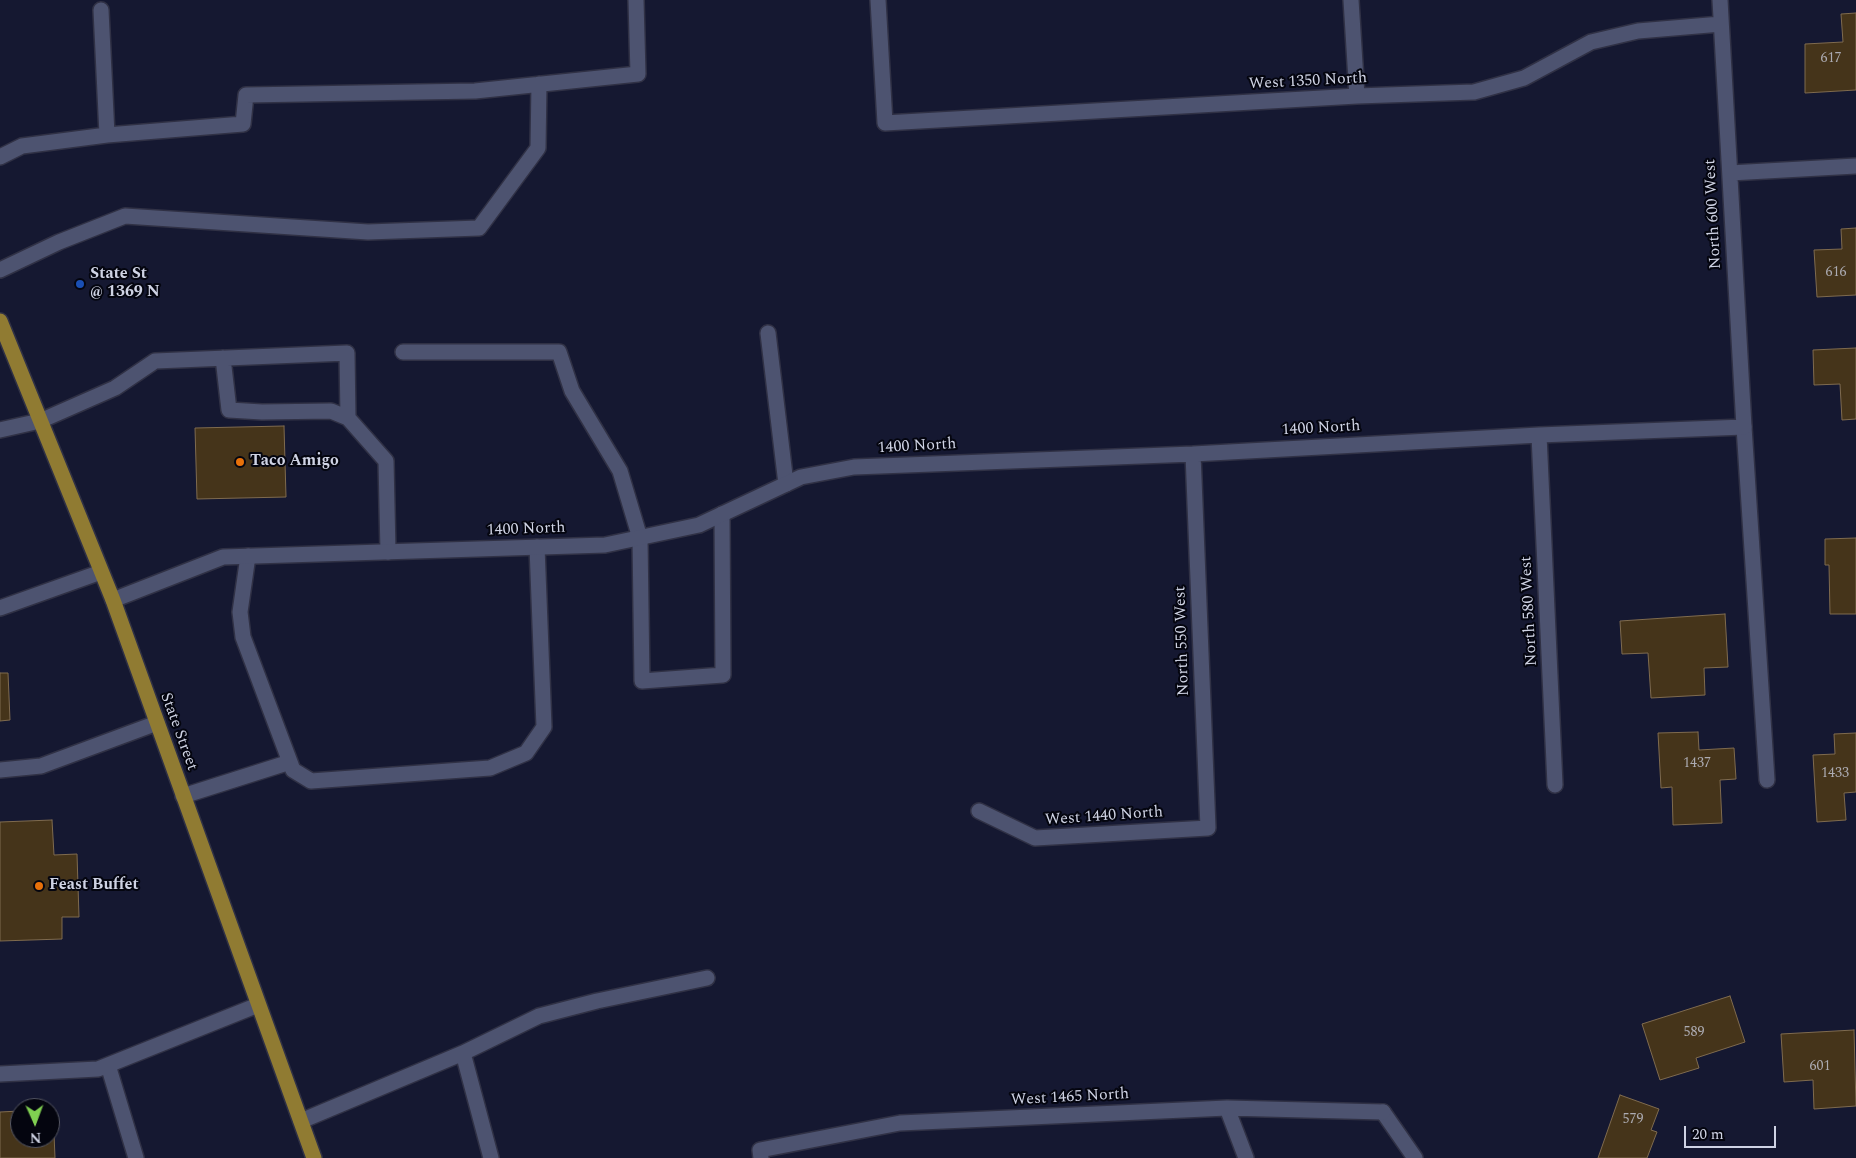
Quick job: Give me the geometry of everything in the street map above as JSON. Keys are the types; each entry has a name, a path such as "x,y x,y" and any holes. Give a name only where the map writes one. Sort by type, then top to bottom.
{"main road":[{"name":"State Street","path":"0,321 113,600 314,1158"}],"street":[{"path":"0,157 22,146 107,135 243,124 246,95 475,91 638,74 636,0"},
{"name":"West 1350 North","path":"878,0 885,123 1357,96 1474,92 1524,78 1591,42 1638,31 1721,24"},
{"path":"1352,0 1357,96"},
{"name":"North 600 West","path":"1720,0 1744,427 1767,780"},
{"path":"101,10 107,135"},
{"path":"0,270 59,242 125,216 368,232 479,228 538,148 539,84"},
{"path":"1730,173 1856,166"},
{"path":"768,333 786,484"},
{"path":"403,352 559,352 572,391 620,471 640,538 642,681 723,675 722,514"},
{"path":"0,430 40,421 115,388 155,361 347,353 348,418"},
{"path":"223,358 229,410 262,412 331,411 348,418 386,461 388,552"},
{"name":"1400 North","path":"113,600 223,557 605,545 699,525 801,477 854,467 1193,454 1539,435 1744,427"},
{"name":"North 580 West","path":"1539,435 1555,785"},
{"name":"North 550 West","path":"1193,454 1208,828"},
{"path":"248,556 240,612 243,637 293,770 311,781 490,768 526,753 544,727 537,547"},
{"path":"0,608 101,572"},
{"path":"0,770 41,766 157,723"},
{"path":"183,796 290,762"},
{"name":"West 1440 North","path":"979,811 1035,838 1208,828"},
{"path":"301,1121 463,1053 540,1016 597,1001 707,978"},
{"path":"0,1074 98,1069 258,1005"},
{"path":"463,1053 491,1158"},
{"path":"108,1066 136,1158"},
{"path":"1227,1108 1246,1158"},
{"name":"West 1465 North","path":"761,1154 900,1123 1227,1108 1383,1112 1415,1158"}],"building":[{"path":"1856,13 1856,90 1805,93 1805,44 1843,42 1841,14"},
{"path":"1856,228 1856,295 1817,297 1814,250 1842,249 1841,229"},
{"path":"1856,348 1856,419 1842,420 1840,384 1814,385 1813,350"},
{"name":"Taco Amigo","path":"284,426 286,497 197,499 195,428"},
{"path":"1856,538 1856,614 1830,614 1829,565 1825,565 1825,539"},
{"path":"1725,614 1728,667 1704,668 1705,695 1651,698 1648,653 1622,654 1620,621"},
{"path":"0,673 8,673 10,720 0,721"},
{"path":"1698,732 1699,750 1734,748 1736,779 1720,780 1722,823 1673,825 1672,787 1661,788 1658,733"},
{"path":"1856,733 1856,792 1844,793 1846,820 1817,822 1813,755 1835,754 1834,734"},
{"name":"Feast Buffet","path":"52,820 54,855 77,854 79,917 62,917 62,939 0,941 0,822"},
{"path":"1730,996 1745,1042 1696,1058 1699,1068 1660,1080 1642,1024"},
{"path":"1854,1030 1856,1106 1814,1109 1813,1080 1784,1082 1781,1034"},
{"path":"1620,1095 1659,1109 1651,1130 1657,1132 1647,1158 1598,1158"},
{"path":"0,1112 10,1112 10,1148 55,1148 55,1158 0,1158"}],"place":[{"name":"State St @ 1369 N","path":"80,284"},
{"name":"Taco Amigo","path":"240,462"},
{"name":"Feast Buffet","path":"39,886"}]}
